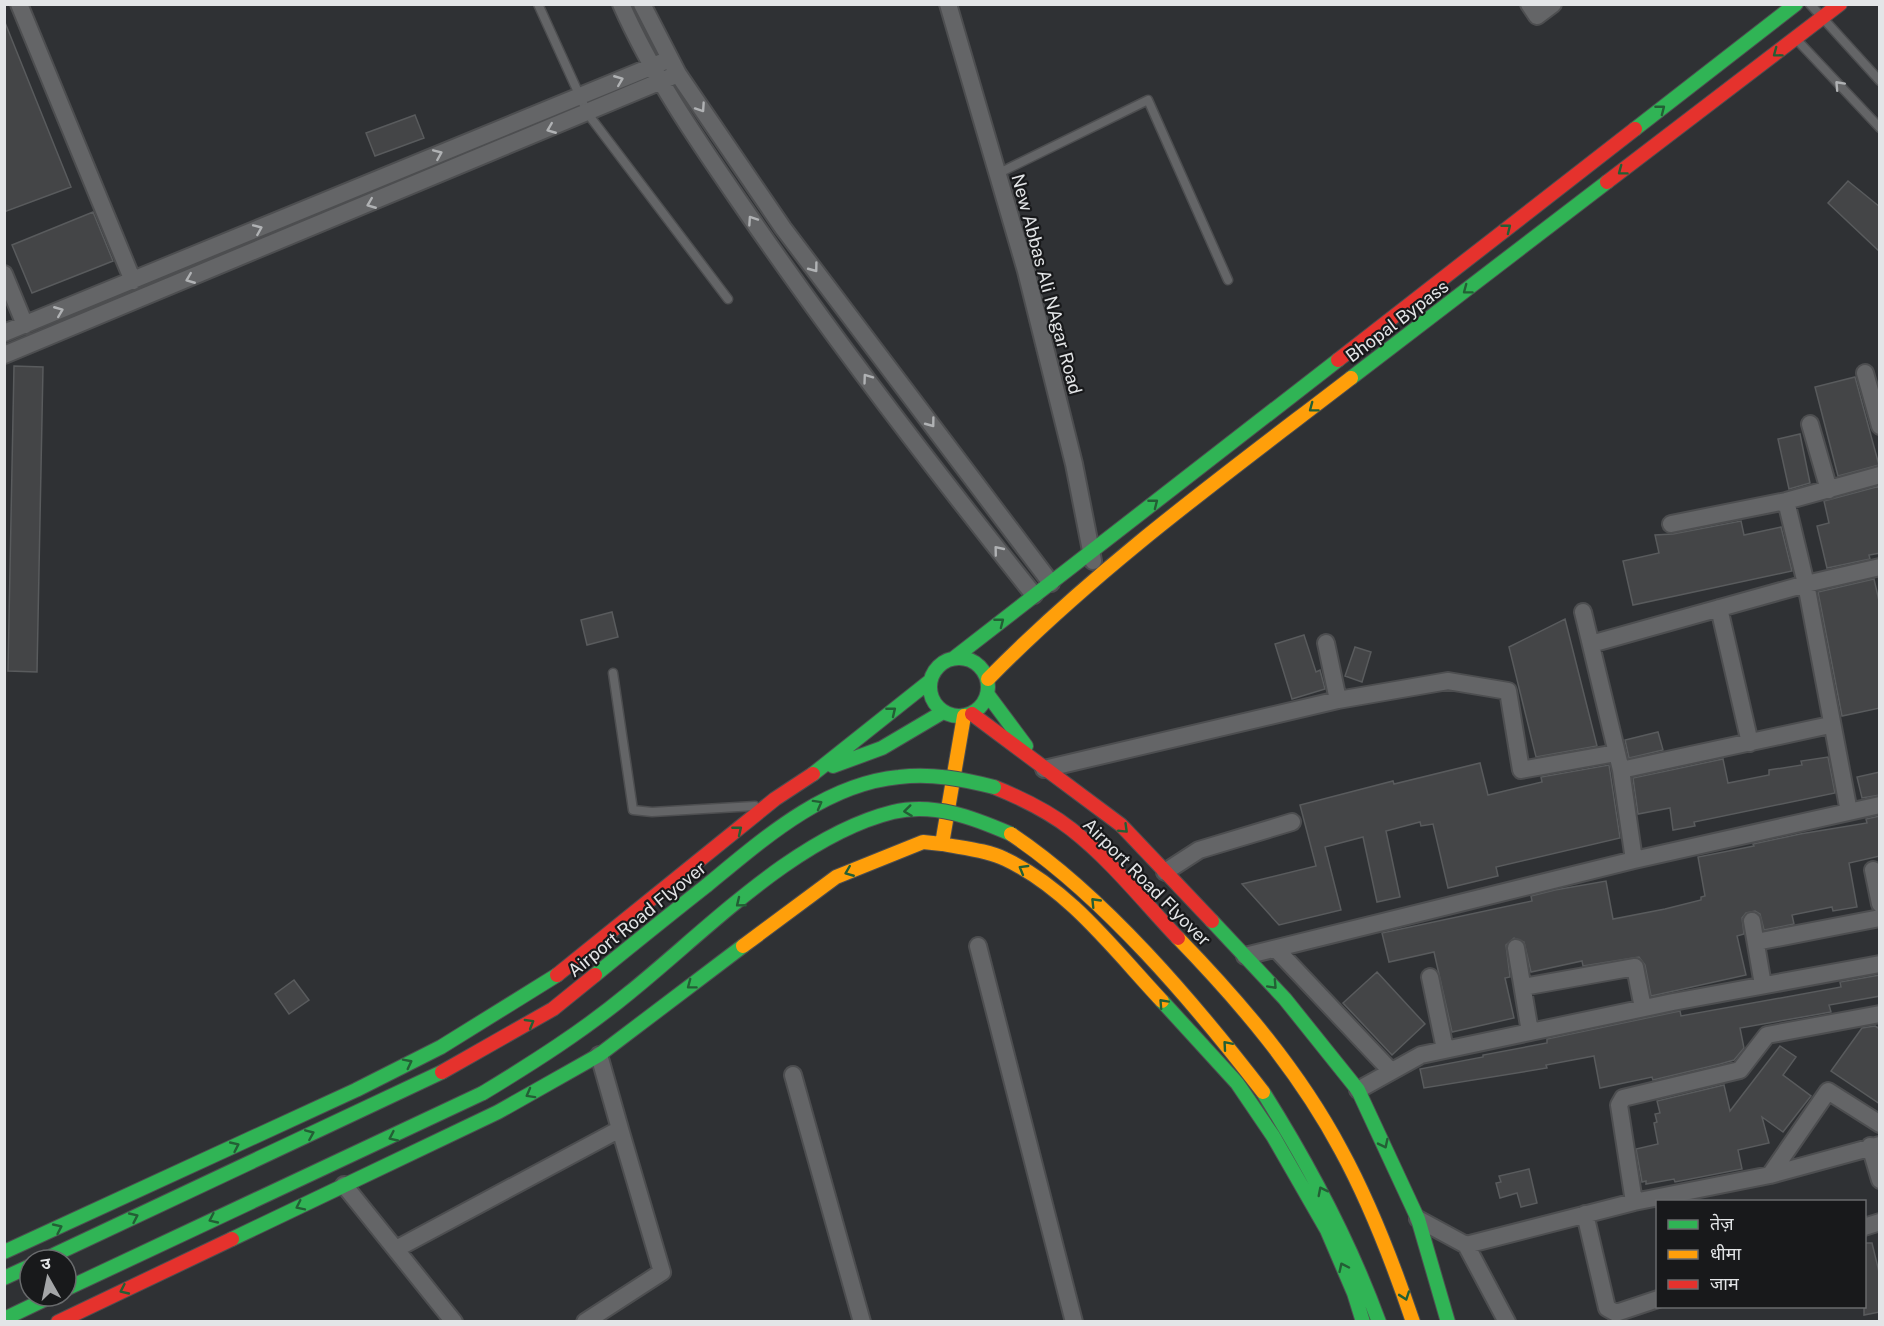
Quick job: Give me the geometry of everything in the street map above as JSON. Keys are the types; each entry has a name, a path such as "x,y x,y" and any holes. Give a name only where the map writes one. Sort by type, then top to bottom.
{"main road":[{"name":"Bhopal Bypass","path":"988,679 1038,628 1123,553 1784,25 1796,4"},
{"name":"Bhopal Bypass","path":"954,658 1090,552 1784,25 1823,18 1840,4"},
{"path":"4,1252 356,1090 441,1047 563,971 776,799 816,772 930,681 939,666 954,658 971,660 984,671 988,679 988,695 984,703 882,748 816,772"},
{"path":"930,681 932,699 1044,769 1121,825 1300,1016 1358,1090 1418,1219 1448,1322"},
{"path":"988,695 1044,769"},
{"path":"58,1322 498,1112 599,1055 836,877 926,831 958,714"},
{"path":"942,844 958,714"},
{"name":"Airport Road Flyover","path":"68,1248 304,1136 365,1111 442,1072 553,1009 760,842 815,806 849,789 886,777 929,774 964,778 1021,799 1077,835 1212,973 1259,1028 1328,1125 1359,1182 1389,1249 1413,1322"},
{"path":"78,1283 483,1094 574,1035 793,861 832,835 853,825 908,810 927,809 959,815 1001,829 1038,851 1071,877 1231,1050 1263,1092 1303,1154 1353,1250 1378,1322"},
{"path":"926,831 942,844 1004,858 1049,887 1088,921 1237,1083 1258,1112 1317,1212 1346,1275 1363,1322"},
{"path":"356,1090 365,1111"},
{"path":"343,1160 349,1183"},
{"path":"4,1278 18,1272"},
{"path":"4,1319 27,1308"}],"street":[{"path":"19,4 133,281"},
{"path":"621,4 685,122 780,260 940,477 1034,595"},
{"path":"642,4 674,67 783,228 1051,583"},
{"name":"New Abbas Ali NAgar Road","path":"948,4 1026,271 1074,464 1090,552 1098,576"},
{"path":"1529,4 1537,16 1553,4"},
{"path":"4,333 654,66 674,67"},
{"path":"4,356 588,114 662,81 674,67"},
{"path":"4,274 25,325"},
{"path":"1865,373 1880,426"},
{"path":"1810,424 1829,490"},
{"path":"1671,524 1786,501 1880,476"},
{"path":"1786,501 1806,584 1830,725 1849,812"},
{"path":"1591,644 1806,584 1880,567"},
{"path":"1719,608 1750,742"},
{"path":"1583,612 1621,770 1634,860"},
{"path":"1326,644 1338,700"},
{"path":"1044,769 1338,700 1448,681 1508,691 1521,770 1616,753"},
{"path":"1621,770 1830,725"},
{"path":"1245,956 1634,860 1880,805"},
{"path":"1165,872 1199,850 1292,822"},
{"path":"1873,870 1880,904"},
{"path":"1756,942 1880,918"},
{"path":"1752,921 1763,985"},
{"path":"978,945 1074,1322"},
{"path":"1516,948 1530,1032"},
{"path":"1276,949 1390,1070"},
{"path":"1358,1090 1421,1054 1643,1008 1880,964"},
{"path":"1522,987 1635,966 1643,1008"},
{"path":"1430,977 1445,1049"},
{"path":"1634,1202 1619,1106 1623,1098 1740,1070 1767,1035 1880,1014"},
{"path":"585,1322 662,1272 599,1055"},
{"path":"793,1075 862,1322"},
{"path":"1770,1175 1828,1091 1880,1124"},
{"path":"396,1249 620,1128"},
{"path":"1466,1245 1634,1202 1770,1175 1875,1146 1880,1180"},
{"path":"349,1183 396,1249 454,1322"},
{"path":"1585,1214 1607,1308 1616,1313 1656,1300"},
{"path":"1418,1219 1466,1245 1507,1322"}],"lane":[{"path":"538,4 588,114 728,299"},
{"path":"1810,4 1880,81"},
{"path":"1784,25 1880,128"},
{"path":"997,174 1148,100 1228,280"},
{"path":"613,674 633,810 652,812 750,806 776,799"}],"building":[{"path":"4,20 71,187 4,212"},
{"path":"415,115 424,138 375,156 366,133"},
{"path":"1848,181 1880,207 1880,252 1828,203"},
{"path":"93,212 113,261 32,293 12,245"},
{"path":"14,366 43,367 37,672 8,671"},
{"path":"1855,377 1879,465 1838,476 1815,387"},
{"path":"1800,434 1810,483 1789,489 1778,439"},
{"path":"1880,486 1880,553 1869,555 1870,559 1827,568 1817,526 1829,523 1824,501"},
{"path":"1741,521 1744,535 1781,527 1792,571 1633,605 1623,561 1659,553 1655,535 1673,534"},
{"path":"1874,579 1880,605 1880,708 1842,716 1818,592"},
{"path":"612,612 618,637 587,645 581,620"},
{"path":"1565,619 1597,746 1536,757 1509,647"},
{"path":"1304,635 1316,672 1320,670 1325,689 1292,699 1275,644"},
{"path":"1355,647 1371,652 1362,682 1345,676"},
{"path":"1658,732 1663,750 1629,758 1625,740"},
{"path":"1828,757 1835,793 1694,822 1695,826 1673,830 1670,808 1638,814 1633,778 1723,759 1728,783 1769,775 1769,770 1802,765 1801,761"},
{"path":"1480,763 1488,795 1542,782 1541,777 1609,765 1620,838 1496,867 1498,876 1448,888 1433,824 1421,826 1420,822 1386,831 1400,897 1377,902 1363,837 1325,847 1341,910 1279,925 1242,884 1316,866 1300,805 1393,781 1394,784"},
{"path":"1880,772 1880,795 1862,798 1857,777"},
{"path":"1880,816 1880,856 1849,863 1857,907 1833,911 1832,907 1792,915 1794,924 1764,930 1760,914 1755,911 1746,913 1742,918 1744,934 1737,936 1746,975 1651,996 1645,965 1639,957 1583,966 1582,961 1531,972 1524,942 1514,938 1506,945 1510,977 1505,978 1514,1018 1452,1032 1434,952 1389,962 1382,933 1532,901 1531,896 1555,890 1606,881 1613,919 1665,909 1701,900 1701,897 1705,896 1698,857 1800,834 1867,823 1866,819"},
{"path":"1377,972 1425,1024 1392,1055 1343,1003"},
{"path":"1880,975 1880,996 1829,1005 1831,1012 1740,1028 1744,1048 1734,1060 1720,1064 1653,1080 1652,1077 1600,1088 1594,1056 1546,1065 1547,1068 1424,1088 1420,1069 1547,1043 1547,1039 1675,1012 1680,1011 1681,1016 1841,987 1840,982"},
{"path":"294,980 309,1000 289,1014 275,994"},
{"path":"1875,1026 1880,1029 1880,1104 1831,1071 1862,1028"},
{"path":"1780,1046 1796,1057 1783,1075 1811,1096 1783,1132 1762,1117 1769,1143 1738,1150 1742,1169 1675,1182 1674,1179 1646,1184 1646,1181 1642,1182 1636,1149 1658,1144 1654,1123 1657,1122 1655,1114 1660,1113 1657,1101 1724,1085 1730,1111"},
{"path":"1529,1169 1537,1203 1521,1207 1517,1193 1500,1198 1496,1183 1501,1182 1499,1176"},
{"path":"1866,1243 1872,1243 1880,1276 1880,1312 1864,1315 1864,1308 1866,1308"}],"traffic: fast":[{"path":"1635,129 1796,4"},
{"path":"1351,378 1607,182"},
{"path":"954,658 1338,360"},
{"path":"953,658 965,658 980,666 988,681 988,687 988,693 980,708 965,716 953,716 938,708 930,693 930,681 938,666 953,658"},
{"path":"813,774 930,681"},
{"path":"988,695 1026,746"},
{"path":"833,766 882,748 943,712"},
{"path":"595,975 772,833 820,802 871,782 899,777 947,778 994,787"},
{"path":"483,1093 594,1020 787,863 857,824 893,812 924,809 968,817 1011,834"},
{"path":"1212,921 1285,999 1358,1090 1418,1219 1448,1322"},
{"path":"232,1239 498,1112 599,1055 743,946"},
{"path":"4,1252 356,1090 441,1047 557,975"},
{"path":"1162,1001 1237,1083 1273,1136 1327,1230 1354,1293 1363,1322"},
{"path":"68,1248 442,1072"},
{"path":"1263,1092 1327,1204 1355,1262 1379,1322"},
{"path":"78,1283 483,1093"},
{"path":"4,1278 18,1272"},
{"path":"4,1319 27,1308"}],"traffic: slow":[{"path":"988,679 1030,638 1119,559 1351,378"},
{"path":"743,946 836,877 923,842 942,844 964,716"},
{"path":"1011,834 1046,859 1114,920 1178,988 1263,1092"},
{"path":"942,844 998,856 1050,887 1090,922 1162,1001"},
{"path":"1178,938 1246,1012 1307,1093 1352,1171 1372,1213 1413,1322"}],"traffic: jam":[{"path":"1607,182 1840,4"},
{"path":"1338,360 1635,129"},
{"path":"972,714 1121,825 1212,921"},
{"path":"557,975 775,799 813,774"},
{"path":"994,787 1053,816 1086,841 1178,938"},
{"path":"442,1072 553,1009 595,975"},
{"path":"58,1322 232,1239"}]}
